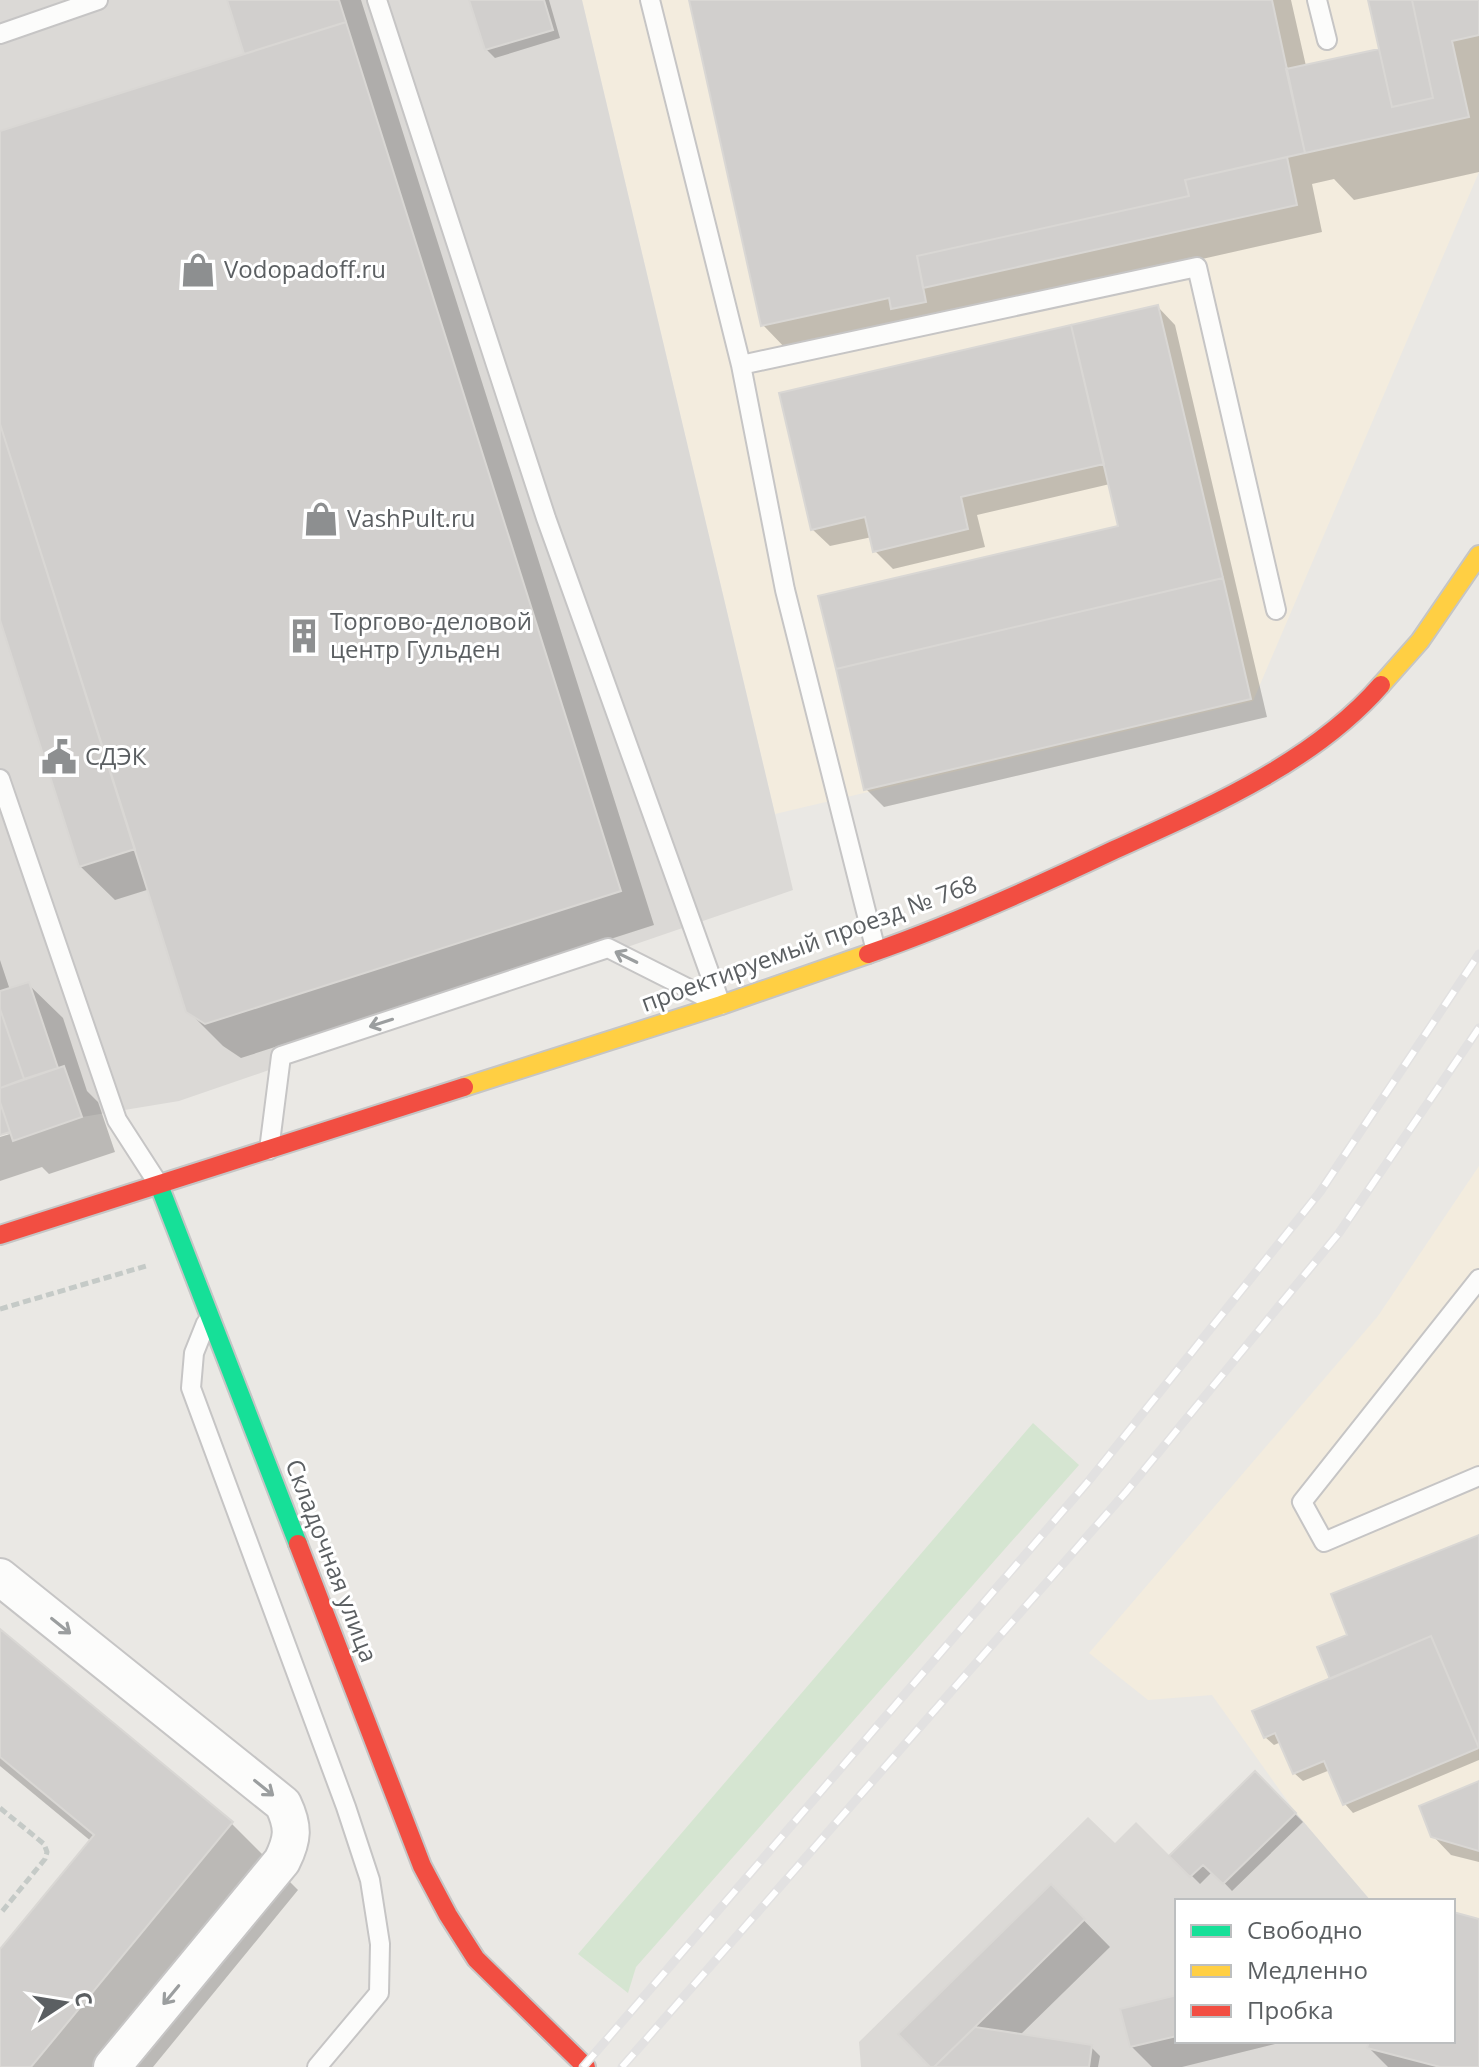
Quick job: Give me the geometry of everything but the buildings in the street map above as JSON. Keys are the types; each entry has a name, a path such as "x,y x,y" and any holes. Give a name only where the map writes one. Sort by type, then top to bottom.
{"street":[{"name":"проектируемый проезд № 768","path":"159,1185 721,1005 876,951 1035,887 1195,813 1303,753 1360,709 1420,641 1479,555"},
{"path":"0,1235 159,1185"},
{"name":"Складочная улица","path":"159,1185 422,1866 476,1959 586,2067"},
{"path":"0,1577 283,1804 291,1821 292,1839 282,1861 112,2067"}],"lane":[{"path":"0,34 98,0"},
{"path":"377,0 546,518 721,1005"},
{"path":"650,0 741,365 785,590 876,951"},
{"path":"1317,0 1327,40"},
{"path":"741,365 1197,267 1276,610"},
{"path":"0,779 7,821 117,1120 159,1185"},
{"path":"269,1150 281,1056 608,948 721,1005"},
{"path":"1479,1279 1302,1502 1324,1542 1479,1476"},
{"path":"210,1313 194,1353 191,1388 341,1792 370,1880 380,1944 379,1993 317,2067"}],"path":[{"path":"0,1309 149,1266"},
{"path":"0,1808 44,1844 47,1852 45,1859 0,1914"}],"shaded area":[{"path":"0,0 582,0 793,890 179,1101 82,1117 13,1141 10,1132 0,1135"},
{"path":"582,0 1479,0 1479,172 1253,701 775,814"},
{"path":"1479,1166 1479,2067 1440,2067 1367,2048 1368,2043 1455,2043 1455,1899 1369,1899 1296,1813 1212,1695 1148,1700 1089,1653 1378,1316"},
{"path":"1255,1771 1296,1813 1369,1899 1175,1899 1175,2043 1368,2043 1367,2048 1440,2067 861,2067 859,2042 1088,1817 1115,1843 1136,1822 1169,1855"}],"green space":[{"path":"1033,1423 1079,1465 636,1967 628,1993 578,1954"}],"railway":[{"path":"583,2067 1087,1483 1320,1192 1479,954"},
{"path":"622,2067 1126,1492 1339,1233 1479,1028"}],"traffic: fast":[{"path":"159,1185 298,1544"}],"traffic: slow":[{"path":"1381,685 1420,641 1479,555"},
{"path":"464,1087 721,1005 868,954"}],"traffic: jam":[{"path":"868,954 931,931 1054,878 1221,800 1324,738 1381,685"},
{"path":"0,1235 464,1087"},
{"path":"298,1544 422,1866 448,1915 476,1959 586,2067"}],"place":[{"name":"Vodopadoff.ru","path":"198,270"},
{"name":"VashPult.ru","path":"321,519"},
{"name":"Торгово-деловой центр Гульден","path":"304,636"},
{"name":"СДЭК","path":"59,757"}]}
